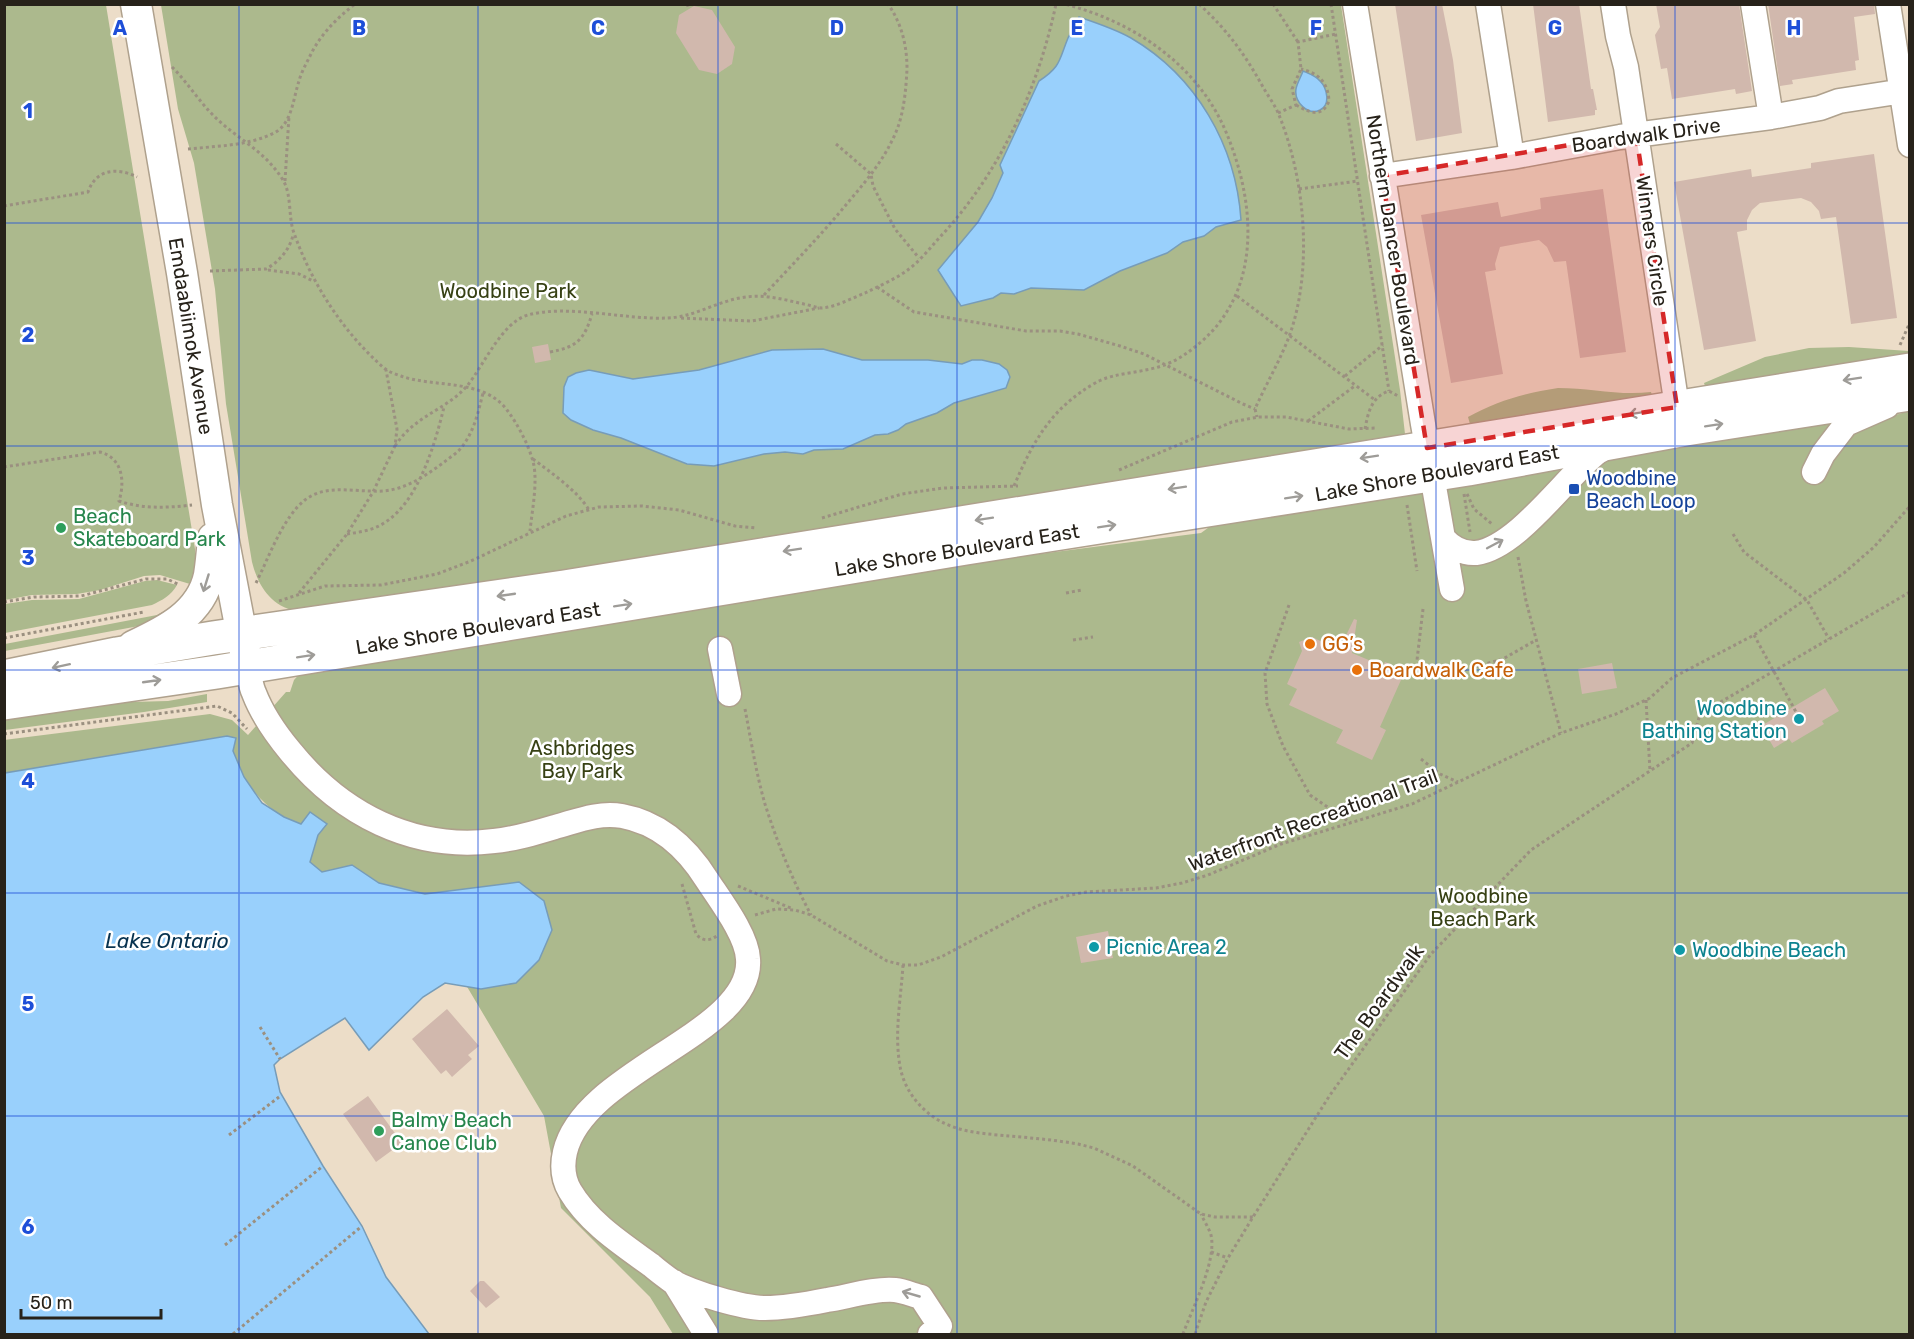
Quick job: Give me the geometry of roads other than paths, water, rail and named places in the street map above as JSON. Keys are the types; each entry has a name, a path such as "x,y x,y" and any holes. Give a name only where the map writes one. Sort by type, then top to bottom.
{"highway":[{"name":"Lake Shore Boulevard East","path":"4,703 248,666 966,548 1430,461 1904,359"},
{"name":"Lake Shore Boulevard East","path":"4,677 117,654 241,634 1430,461 1615,441 1910,395"}],"main road":[{"name":"Emdaabiimok Avenue","path":"136,4 182,273 204,505 248,666"},
{"path":"117,654 174,626 203,594 209,576 204,505"}],"street":[{"name":"Northern Dancer Boulevard","path":"1355,4 1452,589"},
{"path":"1488,4 1512,157"},
{"name":"Winners Circle","path":"1613,4 1626,67 1677,407"},
{"path":"1753,4 1771,117"},
{"path":"1888,4 1905,90 1910,145"},
{"name":"Boardwalk Drive","path":"1382,176 1551,151 1573,144 1636,134 1771,117 1820,108 1839,101 1905,90"},
{"path":"1814,472 1823,454 1846,424 1910,395"},
{"path":"1443,538 1451,547 1461,551 1476,553 1493,547 1518,530 1594,455 1615,441"},
{"path":"720,649 737,700"},
{"path":"248,666 253,692 275,732 307,772 347,806 375,821 431,841 460,843 498,841 527,835 584,817 621,816 651,825 664,832 682,847 705,876 746,947 748,972 734,1000 700,1029 632,1074 589,1109 572,1133 563,1164 565,1181 571,1194 601,1228 674,1282 742,1306 766,1308 894,1290 921,1297 940,1326 930,1335"},
{"path":"674,1282 705,1333 742,1306"}],"water":[{"path":"1079,17 1131,38 1175,72 1193,93 1221,139 1231,165 1238,192 1241,220 1216,227 1204,236 1183,242 1167,253 1120,271 1084,290 1031,288 1014,294 1001,293 993,298 961,306 938,270 978,222 992,198 1003,173 1000,165 1039,81 1052,71 1058,62"},
{"path":"1303,71 1317,78 1324,88 1327,100 1320,110 1311,111 1303,107 1297,99 1297,84"},
{"path":"823,349 862,360 928,360 962,364 972,360 982,360 999,364 1007,370 1010,377 1006,388 954,403 937,413 906,424 898,430 875,435 843,449 814,450 803,454 785,452 764,454 714,466 687,464 621,438 593,430 571,420 563,413 564,387 568,377 576,373 589,370 633,379 699,370 772,350"},
{"name":"Lake Ontario","path":"227,736 236,738 233,751 244,777 262,803 284,817 301,824 310,812 327,824 318,835 310,862 322,872 352,865 379,883 425,894 519,882 544,901 552,930 539,960 516,983 481,989 445,983 423,997 369,1050 345,1018 274,1065 280,1092 323,1166 362,1226 386,1277 429,1334 5,1334 5,773"}],"place":[{"name":"Woodbine Beach Loop","path":"1574,489"},
{"name":"Beach Skateboard Park","path":"61,528"},
{"name":"GG’s","path":"1310,644"},
{"name":"Boardwalk Cafe","path":"1357,670"},
{"name":"Woodbine Bathing Station","path":"1799,719"},
{"name":"Picnic Area 2","path":"1094,947"},
{"name":"Woodbine Beach","path":"1680,950"},
{"name":"Balmy Beach Canoe Club","path":"379,1131"}],"park label":[{"name":"Woodbine Park","path":"508,291"},
{"name":"Ashbridges Bay Park","path":"582,760"},
{"name":"Woodbine Beach Park","path":"1483,908"}]}
